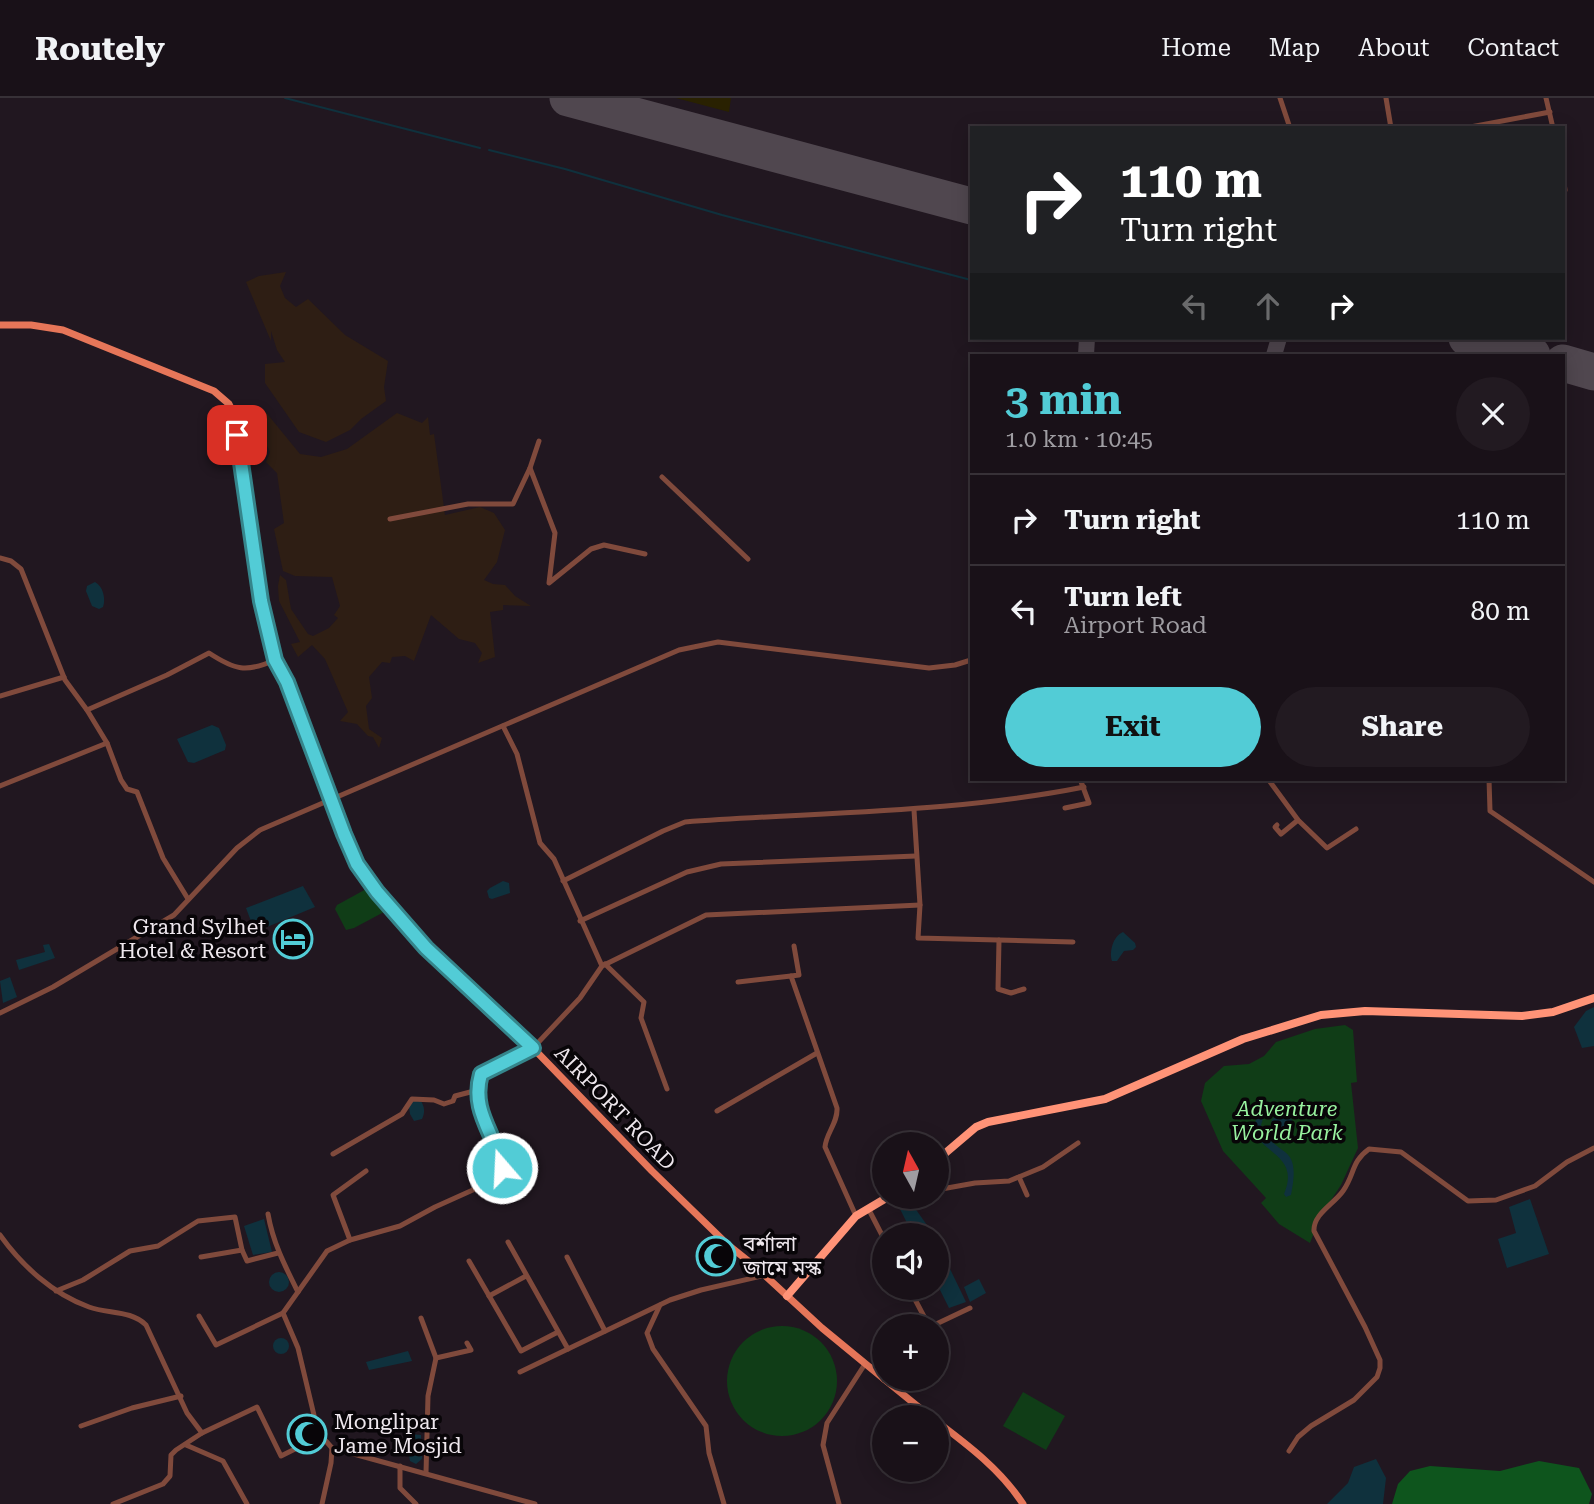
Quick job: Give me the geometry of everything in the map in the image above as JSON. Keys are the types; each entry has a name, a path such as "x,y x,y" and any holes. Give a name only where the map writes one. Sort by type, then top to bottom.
{"highway":[{"path":"949,1150 976,1127 988,1122 1105,1099 1243,1039 1306,1018 1365,1011 1522,1016 1553,1012 1594,998"},
{"path":"787,1296 856,1216 872,1206"}],"main road":[{"name":"AIRPORT ROAD","path":"0,325 47,327 76,335 214,391 229,404 233,412 261,601 275,660 287,682 357,864 377,892 426,948 533,1048 696,1214 872,1369"},
{"name":"AIRPORT ROAD","path":"899,1391 916,1405"},
{"name":"AIRPORT ROAD","path":"949,1430 1010,1485 1023,1504"}],"street":[{"path":"1280,98 1289,126"},
{"path":"1386,98 1391,126"},
{"path":"1546,98 1553,126"},
{"path":"1476,126 1550,112"},
{"path":"390,519 468,504 513,504 539,441"},
{"path":"530,468 555,533 549,583 591,549 604,545 645,554"},
{"path":"662,477 748,559"},
{"path":"0,558 11,561 21,569 64,677 107,743 121,780 127,789 137,792 163,858 188,899"},
{"path":"0,1013 53,987 174,915 237,848 260,830 679,650 718,642 929,668 970,660"},
{"path":"87,710 167,675 209,653 230,666 242,669 262,666 275,660"},
{"path":"0,696 64,677"},
{"path":"503,726 517,754 540,844 554,859 580,921 604,965 644,1002 641,1018 667,1089"},
{"path":"0,786 107,743"},
{"path":"1065,808 1088,803 1081,781"},
{"path":"1269,781 1298,820 1327,848 1356,829"},
{"path":"1489,781 1490,811 1594,882"},
{"path":"563,880 685,822 914,810 1084,787"},
{"path":"914,810 920,905 918,938 1073,942"},
{"path":"1277,825 1275,827 1281,834 1298,820"},
{"path":"580,921 687,872 721,863 916,856"},
{"path":"199,1316 216,1345 284,1313 327,1251 349,1240 400,1226 495,1180 502,1168 499,1153 483,1122 478,1090 481,1074 533,1048 580,998 604,965 706,915 920,905"},
{"path":"999,940 998,989 1011,993 1024,989"},
{"path":"738,982 799,975 794,946"},
{"path":"791,976 837,1108 837,1118 825,1147 856,1216"},
{"path":"717,1111 817,1053"},
{"path":"334,1154 402,1114 412,1099 434,1100 444,1104 453,1101 455,1096 478,1090"},
{"path":"949,1188 1002,1182 1019,1177 1043,1167 1078,1143"},
{"path":"1289,1451 1298,1437 1311,1426 1354,1400 1377,1377 1380,1368 1380,1360 1365,1327 1316,1237 1313,1226 1342,1192 1359,1156 1369,1149 1401,1152 1468,1201 1496,1200 1535,1186 1567,1162 1594,1148"},
{"path":"349,1240 333,1195 366,1171"},
{"path":"1019,1177 1027,1195"},
{"path":"869,1208 876,1223"},
{"path":"268,1214 278,1253 298,1292"},
{"path":"56,1291 83,1280 130,1251 158,1246 198,1221 235,1217 247,1261 278,1253"},
{"path":"0,1235 18,1258 56,1291 90,1308 136,1317 142,1321 150,1330 187,1413 202,1433"},
{"path":"508,1242 568,1349"},
{"path":"201,1258 242,1250"},
{"path":"566,1257 605,1331"},
{"path":"469,1261 521,1351 558,1332"},
{"path":"520,1372 660,1305 701,1290 766,1275"},
{"path":"489,1296 526,1276"},
{"path":"660,1305 647,1333 653,1349 706,1426 709,1453 724,1504"},
{"path":"949,1317 970,1308"},
{"path":"284,1313 298,1348 318,1432 332,1448 535,1504"},
{"path":"421,1318 436,1358 428,1396 426,1473"},
{"path":"436,1358 471,1350 467,1343"},
{"path":"839,1504 823,1445 827,1423 872,1364"},
{"path":"81,1426 132,1408 181,1396"},
{"path":"113,1504 163,1484 170,1476 171,1455 202,1433 257,1407 281,1456 321,1436"},
{"path":"186,1445 223,1461 247,1504"},
{"path":"322,1504 332,1448"},
{"path":"400,1466 400,1488 416,1504"}],"shaded area":[{"path":"286,272 280,286 285,298 296,307 308,299 345,335 388,361 384,387 386,401 350,430 326,442 299,432 265,383 265,364 285,362 277,350 271,331 271,341 246,282 259,276"},
{"path":"264,410 300,454 321,457 347,449 397,413 422,423 428,417 430,435 434,434 445,515 480,507 494,513 505,530 497,562 484,580 505,585 515,596 531,606 503,605 503,610 490,612 495,657 478,663 482,653 475,643 459,639 431,615 414,661 405,656 392,657 390,663 382,662 369,677 372,698 366,706 369,729 382,738 379,748 373,737 368,736 357,724 340,721 348,712 325,659 312,645 298,657 291,644 300,642 279,601 280,575 286,580 291,609 308,634 313,636 329,628 338,618 334,615 340,606 332,577 295,576 283,571 274,529 284,523 277,473 266,462 270,452 259,430 257,416"}],"green space":[{"path":"368,888 385,905 384,912 346,930 335,909 337,905"},
{"name":"Adventure World Park","path":"1345,1025 1353,1030 1357,1082 1351,1083 1358,1148 1341,1185 1320,1217 1310,1243 1279,1224 1261,1203 1266,1198 1223,1151 1201,1101 1205,1083 1224,1066 1249,1064 1264,1056 1276,1042 1315,1029"},
{"path":"782,1326 803,1330 821,1342 833,1360 837,1381 833,1402 821,1420 803,1432 782,1436 761,1432 743,1420 731,1402 727,1381 731,1360 743,1342 761,1330"},
{"path":"1023,1392 1065,1416 1046,1450 1003,1426"},
{"path":"1539,1461 1579,1468 1592,1494 1589,1504 1392,1504 1398,1484 1410,1471 1430,1466 1500,1471"}],"sand":[{"path":"676,98 731,98 729,112"}],"water":[{"path":"95,582 100,586 104,597 103,607 99,609 92,606 86,591 87,586"},
{"path":"212,725 219,728 226,745 225,750 194,763 188,762 177,739"},
{"path":"503,881 509,883 510,893 489,898 487,891"},
{"path":"303,886 315,907 255,932 246,908"},
{"path":"1123,932 1136,947 1124,951 1117,961 1112,961 1113,945"},
{"path":"49,944 55,958 19,970 16,960 45,952 43,945"},
{"path":"10,977 17,997 3,1003 0,981"},
{"path":"1594,1007 1594,1046 1582,1048 1574,1027 1586,1011"},
{"path":"420,1100 424,1114 422,1119 414,1121 409,1107 413,1101"},
{"path":"1261,1106 1266,1109 1261,1125 1267,1136 1291,1158 1294,1178 1291,1195 1286,1197 1284,1194 1288,1182 1284,1165 1252,1131"},
{"path":"1282,1114 1290,1117 1293,1125 1290,1133 1282,1136 1274,1133 1271,1125 1274,1117"},
{"path":"1530,1199 1549,1254 1507,1268 1498,1239 1516,1233 1509,1207"},
{"path":"900,1209 916,1209 925,1223 907,1223"},
{"path":"264,1219 272,1252 253,1255 244,1226"},
{"path":"949,1267 966,1302 949,1308 945,1300 949,1300"},
{"path":"279,1272 286,1275 289,1282 286,1289 279,1292 272,1289 269,1282 272,1275"},
{"path":"979,1279 986,1293 970,1302 964,1287"},
{"path":"278,1338 284,1338 289,1346 287,1352 278,1354 273,1349 273,1343"},
{"path":"408,1351 412,1361 369,1370 366,1362"},
{"path":"421,1435 422,1459 416,1464 410,1461 406,1436"},
{"path":"1376,1459 1386,1478 1383,1504 1327,1504 1348,1483 1354,1467"}],"waterway":[{"path":"285,98 480,148"},
{"path":"489,150 970,280"}],"taxiway":[{"path":"1086,354 1087,340"},
{"path":"1274,354 1278,340"}],"runway":[{"path":"568,98 970,206"},
{"path":"1475,340 1528,354"},
{"path":"1565,364 1594,372"}],"place":[{"name":"Grand Sylhet Hotel & Resort","path":"293,939"},
{"name":"বর্শালা জামে মস্ক","path":"716,1256"},
{"name":"Monglipar Jame Mosjid","path":"307,1434"}],"route":[{"path":"237,435 261,601 275,660 287,682 357,864 371,885 426,948 533,1048 481,1074 478,1085 483,1122 499,1153 502,1168"}]}
